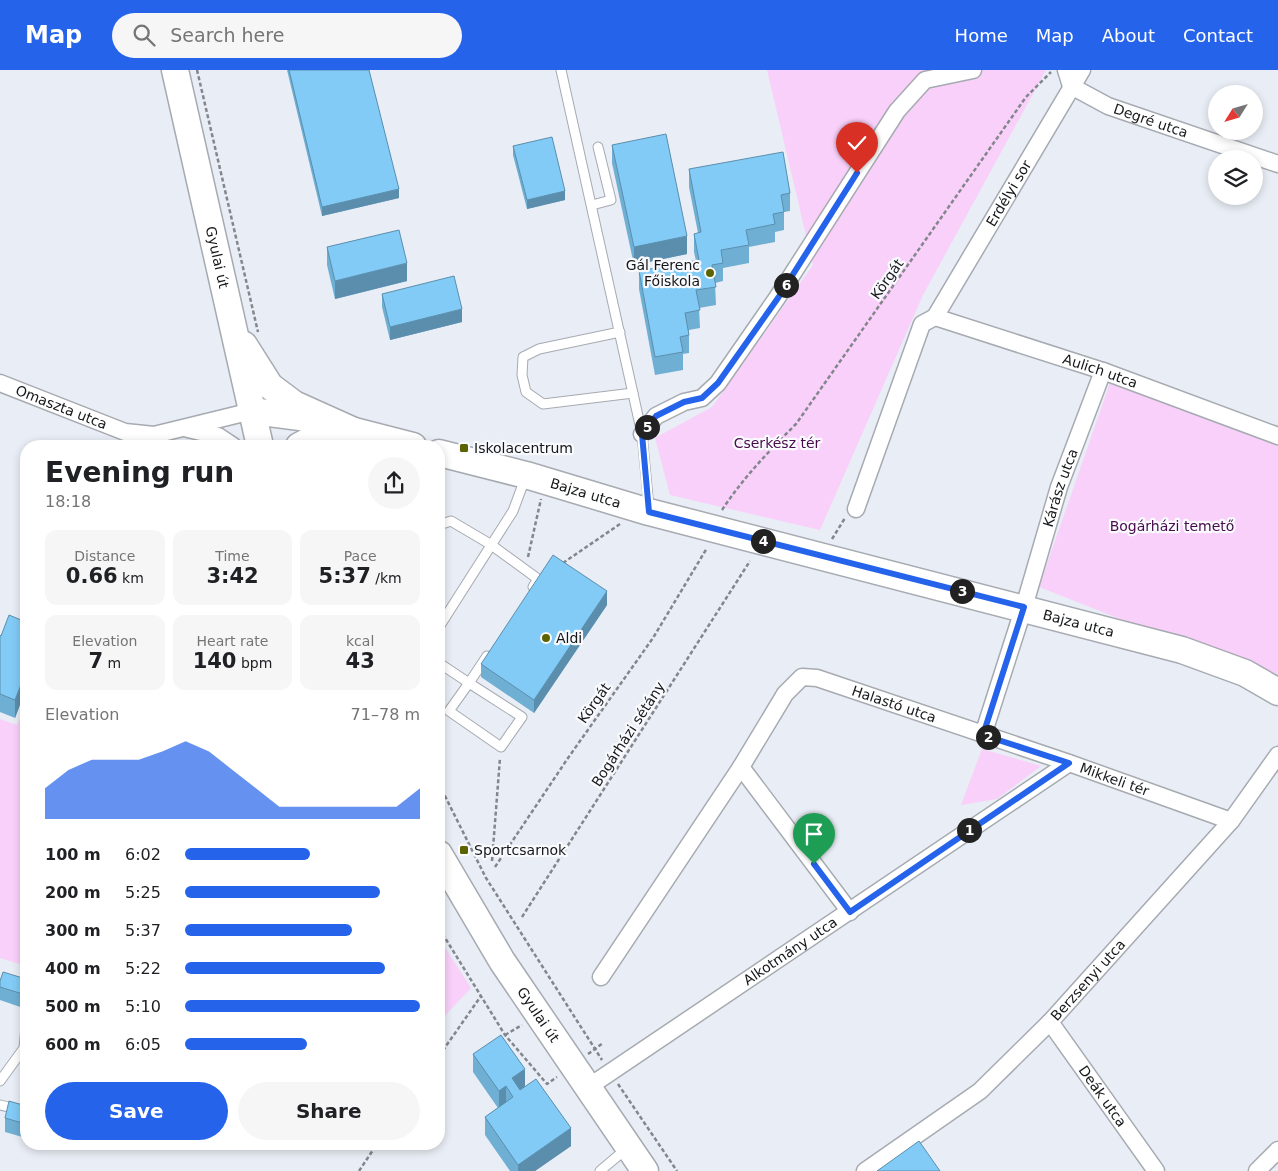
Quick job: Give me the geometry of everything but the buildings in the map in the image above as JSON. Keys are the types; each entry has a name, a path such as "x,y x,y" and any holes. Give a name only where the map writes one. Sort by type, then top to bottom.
{"main road":[{"name":"Gyulai út","path":"174,70 259,440"},
{"path":"229,317 253,362 270,386 294,404 354,431"},
{"path":"252,411 300,417 389,440"},
{"path":"310,440 320,435 354,431"},
{"name":"Bajza utca","path":"445,455 536,478 645,511 1024,607 1182,650 1245,673 1278,692"},
{"name":"Gyulai út","path":"445,864 502,961 645,1171"}],"street":[{"path":"642,434 656,416 684,402 702,398 718,383 778,298 897,111 925,80 973,70"},
{"name":"Erdélyi sor","path":"856,509 929,320 1082,70"},
{"path":"1058,71 1071,86"},
{"name":"Degré utca","path":"1071,86 1108,106 1278,164"},
{"name":"Aulich utca","path":"929,320 1103,371 1278,436"},
{"name":"Kárász utca","path":"1024,607 1059,487 1103,371"},
{"name":"Omaszta utca","path":"0,383 125,432 154,435 252,411"},
{"name":"Omaszta utca","path":"183,428 218,436 224,440"},
{"path":"983,735 1024,607"},
{"name":"Halastó utca","path":"741,767 785,694 802,677 817,678 983,735"},
{"name":"Mikkeli tér","path":"983,735 1069,763 1232,821"},
{"name":"Berzsenyi utca","path":"865,1171 980,1091 1050,1022 1232,821 1278,756"},
{"name":"Alkotmány utca","path":"587,1088 1069,763"},
{"path":"601,977 741,767 850,912"},
{"name":"Deák utca","path":"1050,1022 1156,1171"},
{"path":"1257,1171 1278,1150"}],"lane":[{"path":"560,70 592,205 642,434 645,511"},
{"path":"592,205 611,200 598,146"},
{"path":"620,332 540,349 524,357 522,375 526,392 543,404 633,393"},
{"path":"445,617 490,544 536,478"},
{"path":"445,523 450,521 490,544 538,580 528,595"},
{"path":"445,667 469,683 522,717 501,747 449,711 469,683 490,651"},
{"path":"0,1081 20,1057"},
{"path":"0,1104 20,1109"},
{"path":"600,1171 628,1148"}],"path":[{"path":"197,70 260,339"},
{"name":"Körgát","path":"734,492 762,458 796,424 1026,97 1058,71"},
{"path":"525,570 537,512 536,478"},
{"path":"826,557 837,530 845,518 856,509"},
{"path":"538,580 550,566 557,567 645,511"},
{"name":"Körgát","path":"495,867 568,758 653,638 700,561"},
{"name":"Bogárházi sétány","path":"522,917 750,561"},
{"path":"492,861 501,747"},
{"path":"445,796 486,878 610,1073 677,1171"},
{"path":"445,938 505,1035"},
{"path":"445,1048 481,996"},
{"path":"499,1042 505,1035 538,1014"},
{"path":"359,1171 373,1150"}],"green space":[{"name":"Cserkész tér","path":"767,70 1046,70 923,295 820,530 670,495 655,438 712,407 813,265"},
{"name":"Bogárházi temető","path":"1111,380 1278,444 1278,681 1039,587"},
{"path":"20,718 20,964 0,958 0,719 17,725"},
{"path":"982,749 1041,766 997,799 961,805"},
{"path":"445,947 471,988 445,1016"}],"place":[{"name":"Gál Ferenc Főiskola","path":"710,273"},
{"name":"Iskolacentrum","path":"464,448"},
{"name":"Aldi","path":"546,638"},
{"name":"Sportcsarnok","path":"464,850"}],"route":[{"path":"814,864 850,912 1069,763 983,735 1024,607 649,512 642,434 656,416 684,402 702,398 718,383 778,298 857,173"}]}
